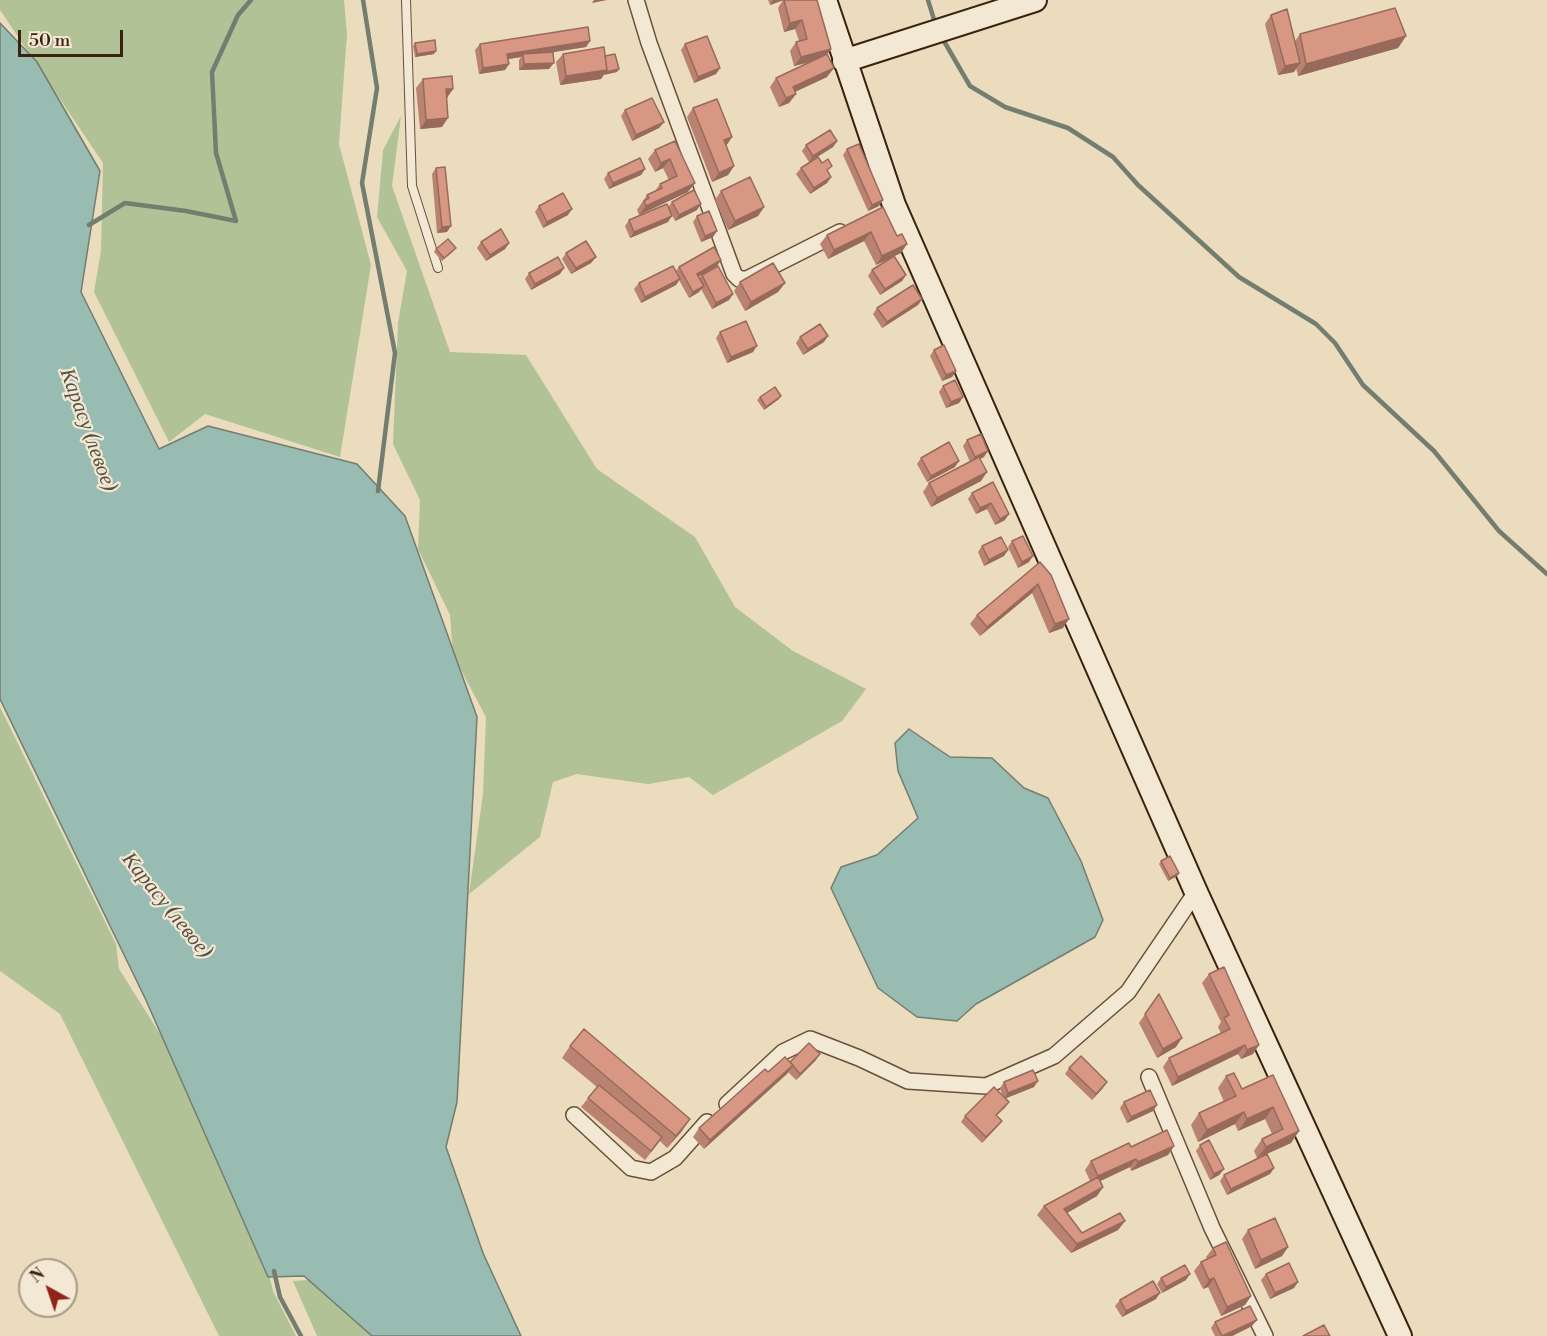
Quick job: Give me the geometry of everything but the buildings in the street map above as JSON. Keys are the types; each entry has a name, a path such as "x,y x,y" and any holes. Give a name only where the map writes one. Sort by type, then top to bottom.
{"main road":[{"path":"825,0 889,208 1196,892 1400,1336"},
{"path":"844,61 1027,1"}],"street":[{"path":"636,0 649,43 734,274 739,279 747,279 852,226"},
{"path":"574,1115 631,1168 651,1172 675,1158 706,1123 783,1052 810,1039 908,1080 986,1086 1054,1056 1128,992 1196,892"},
{"path":"1149,1077 1212,1228 1265,1336"}],"lane":[{"path":"406,0 412,186 438,268"}],"green space":[{"path":"0,0 344,0 347,34 339,144 371,265 340,457 205,414 169,442 94,292 101,251 103,163 0,10"},
{"path":"401,116 392,186 450,352 526,355 597,469 695,537 735,607 793,651 866,689 842,721 713,795 689,777 648,784 577,774 553,782 540,837 469,894 483,794 486,717 453,655 450,615 418,549 420,500 393,444 398,323 407,271 377,217 383,150"},
{"path":"0,707 116,944 119,969 186,1075 263,1250 273,1291 296,1336 219,1336 60,1014 0,971"},
{"path":"309,1280 371,1326 377,1336 317,1336 293,1281"}],"water":[{"name":"Карасу (левое)","path":"0,23 37,62 100,171 81,292 159,449 208,426 357,464 405,516 477,717 457,1102 446,1147 483,1253 521,1336 372,1336 304,1276 268,1277 145,998 0,699"},
{"path":"909,729 950,757 992,758 1024,788 1048,798 1081,861 1103,920 1095,937 976,1004 957,1021 917,1017 878,988 831,888 841,867 877,855 918,818 898,771 895,743"}],"waterway":[{"path":"89,225 125,203 186,211 236,221 216,153 212,72 238,15 251,0"},
{"path":"363,0 377,88 362,183 395,353 378,491"},
{"path":"928,0 936,26"},
{"path":"941,36 970,86 1005,107 1068,128 1113,157 1138,185 1239,277 1316,324 1335,343 1363,385 1434,451 1499,531 1547,574"},
{"path":"274,1271 280,1297 301,1336"}]}
